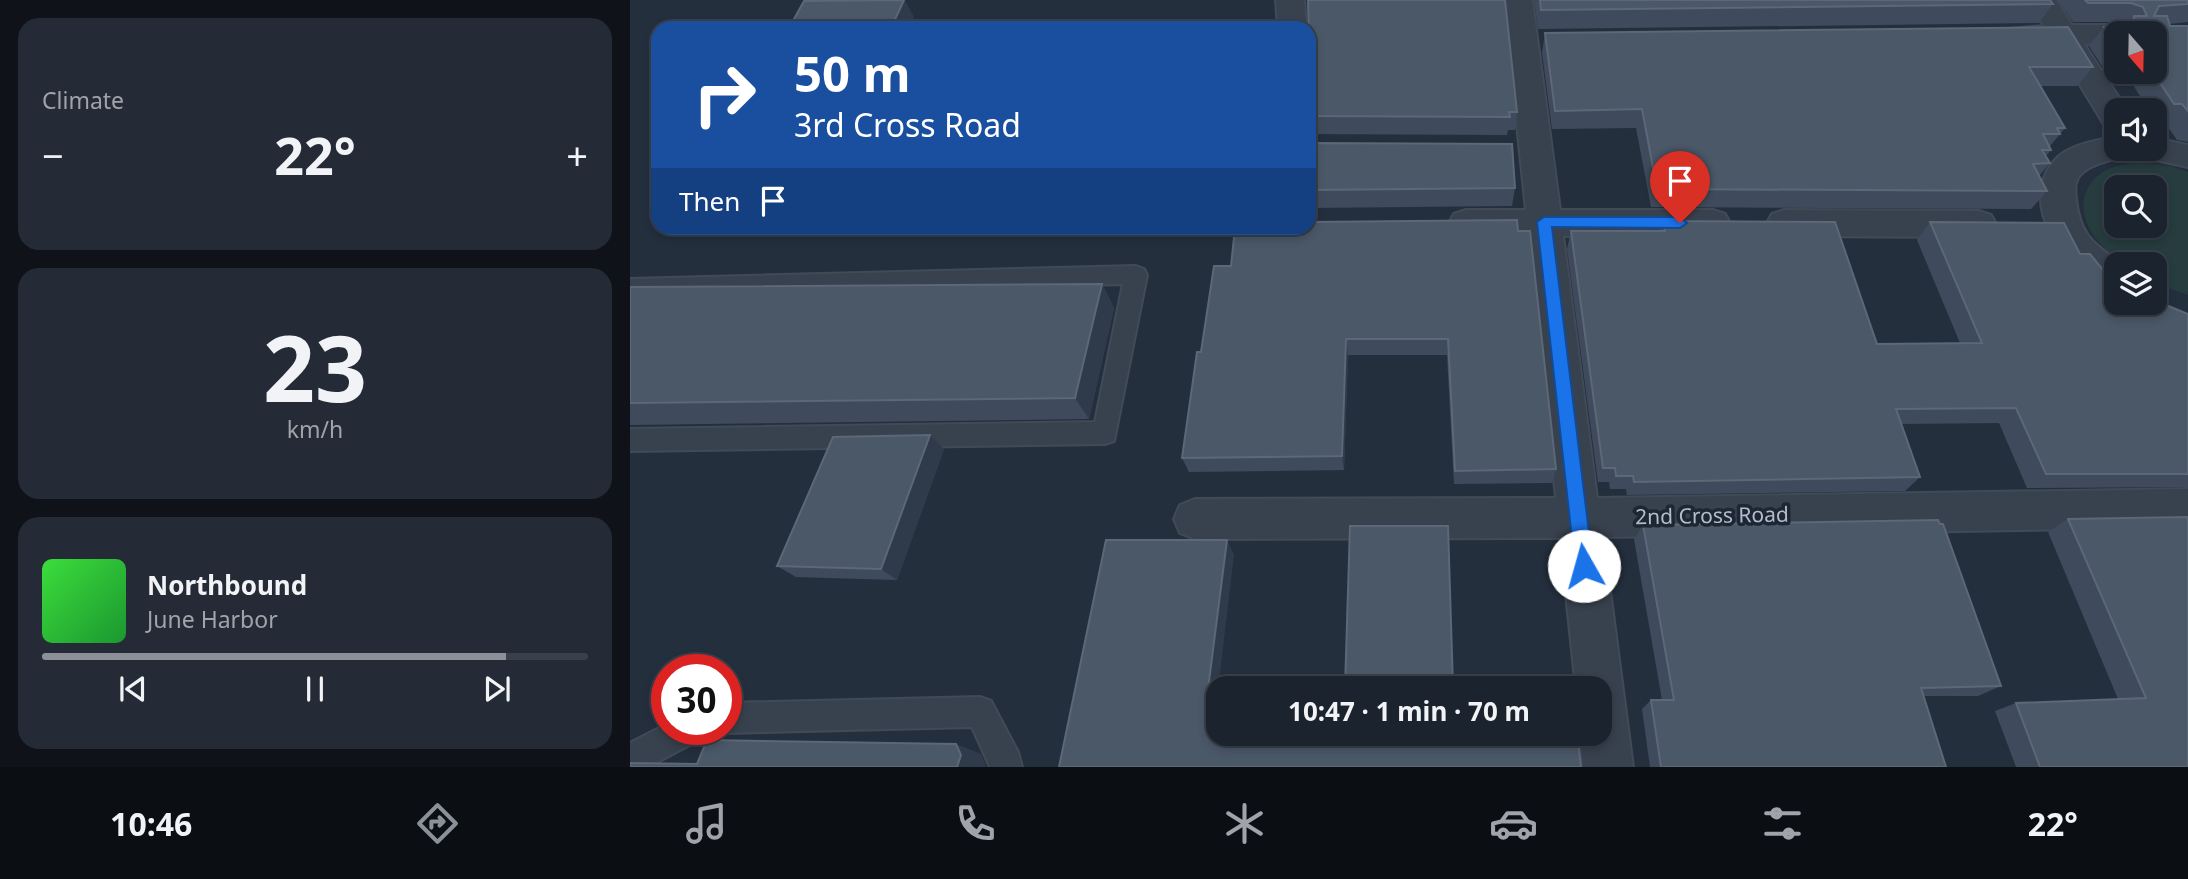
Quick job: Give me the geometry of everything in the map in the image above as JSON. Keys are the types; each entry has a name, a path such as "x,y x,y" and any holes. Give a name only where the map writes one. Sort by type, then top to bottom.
{"street":[{"path":"1290,0 1292,21"},
{"path":"1518,0 1537,41 1523,149 1544,222 1597,676"},
{"path":"2042,0 2104,99"},
{"path":"1994,35 2104,34"},
{"path":"2034,225 2071,164 2104,150"},
{"path":"2167,152 2188,156"},
{"path":"1433,223 2034,225 2104,271"},
{"name":"2nd Cross Road","path":"1195,519 1579,518 2188,508"},
{"path":"1606,746 1608,767"}],"lane":[{"path":"630,288 1136,275 1105,433 630,440"},
{"path":"742,718 980,712 1007,763 1006,767"},
{"path":"630,760 658,745"}],"green space":[{"path":"2141,163 2170,166 2188,172 2188,295 2167,288 2167,252 2108,252 2091,231 2084,209 2087,189 2102,173 2124,165"}],"building":[{"path":"904,0 894,21 793,21 804,1"},
{"path":"1308,0 1505,0 1517,112 1509,112 1510,117 1316,116 1316,21 1309,21"},
{"path":"1540,0 2050,0 2053,4 1541,10"},
{"path":"2085,0 2188,0 2188,4 2159,6 2154,16 2167,16 2170,26 2188,26 2188,111 2182,104 2174,104 2161,84 2167,84 2167,21 2134,21 2134,16 2147,16 2143,7 2131,3 2088,3"},
{"path":"2068,27 2093,67 2029,67 2065,128 2057,128 2060,134 2043,134 2051,150 2042,150 2050,163 2033,164 2047,191 1657,189 1642,109 1555,111 1545,33"},
{"path":"1316,143 1512,144 1515,188 1316,190"},
{"path":"1517,220 1518,231 1530,231 1556,469 1455,471 1448,339 1346,339 1342,456 1182,458 1197,352 1201,352 1214,266 1231,266 1234,235 1316,235 1316,222"},
{"path":"1663,221 1835,222 1877,344 1982,343 1930,222 2064,223 2080,254 2090,254 2104,271 2104,315 2167,315 2167,305 2188,314 2188,474 2046,474 2016,408 1896,409 1920,477 1634,482 1633,476 1616,476 1615,468 1603,468 1571,231 1665,231"},
{"path":"1102,284 1075,398 630,403 630,287"},
{"path":"930,435 881,569 777,566 833,437"},
{"path":"2188,517 2188,767 2040,767 2016,703 2146,698 2068,519"},
{"path":"1938,520 1943,524 2001,686 1921,688 1946,767 1661,767 1651,700 1674,700 1643,525"},
{"path":"1350,526 1448,526 1453,676 1345,676"},
{"path":"1106,540 1227,540 1210,676 1206,676 1206,746 1579,746 1581,767 1059,767"},
{"path":"742,741 956,744 961,755 957,767 630,767 630,763 697,764 705,745 742,745"}],"route":[{"path":"1584,566 1544,222 1680,223"}]}
